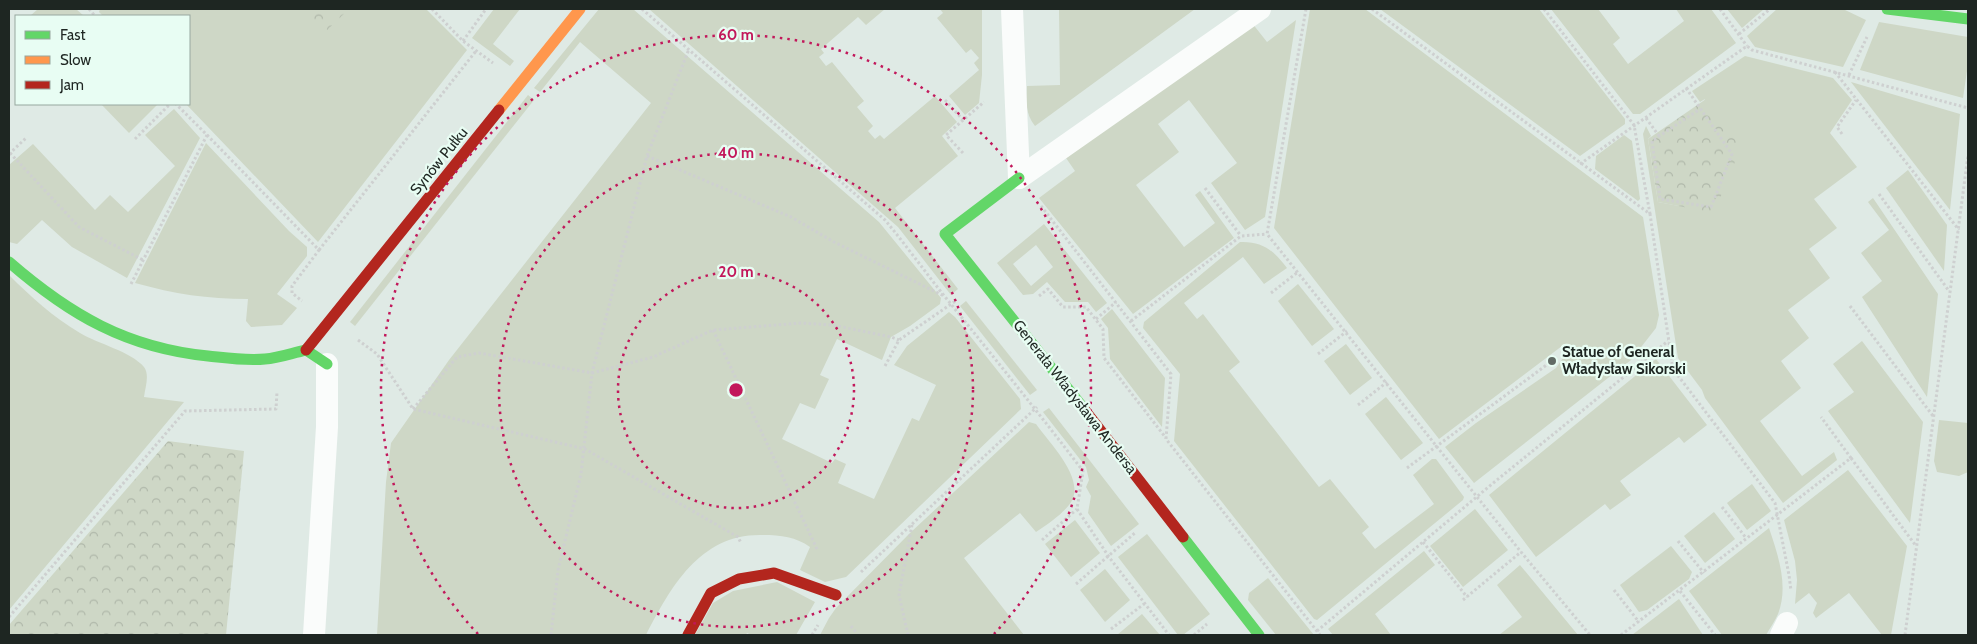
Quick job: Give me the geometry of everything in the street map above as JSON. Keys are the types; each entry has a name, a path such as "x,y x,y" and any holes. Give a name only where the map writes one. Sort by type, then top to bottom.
{"street":[{"name":"Synów Pułku","path":"306,350 580,9"},
{"path":"1887,9 1968,19"},
{"name":"Generała Władysława Andersa","path":"1018,178 944,234 984,281 1259,635"},
{"path":"9,262 62,304 89,321 151,348 184,354 233,359 272,358 306,350 327,364"},
{"path":"688,635 711,593 739,579 774,573 836,595"}],"lane":[{"path":"1012,9 1018,178"},
{"name":"Generała Władysława Andersa","path":"1018,178 1260,9"},
{"path":"314,635 327,428 327,364"}],"path":[{"path":"432,9 463,41 486,9"},
{"path":"642,9 885,220 1083,471 1077,509 1042,540"},
{"path":"1306,9 1268,234 1521,552 1590,635"},
{"path":"1372,9 1650,214"},
{"path":"1544,9 1634,124 1650,214 1673,369 1774,503 1791,593 1784,629"},
{"path":"1720,9 1752,50 1968,108"},
{"path":"1740,34 1770,9"},
{"path":"1849,75 1869,34"},
{"path":"1580,164 1634,124 1646,118 1747,46"},
{"path":"551,635 558,570 581,474 585,449 592,373 647,156 688,49"},
{"path":"319,250 476,50"},
{"path":"1835,72 1959,231"},
{"path":"1686,88 1732,154 1712,207 1660,199 1652,141 1700,109"},
{"path":"945,100 963,120 946,135 963,153"},
{"path":"1842,134 1837,127 1856,100"},
{"path":"135,139 169,105"},
{"path":"177,105 295,227"},
{"path":"1646,118 1659,136"},
{"path":"131,284 207,135"},
{"path":"26,138 9,154 79,227 143,260"},
{"path":"1905,635 1968,155"},
{"path":"647,156 791,217 834,242 944,296"},
{"path":"1018,178 1171,374 1166,439"},
{"path":"1205,188 1241,236"},
{"path":"1879,194 1950,291"},
{"path":"1131,321 1241,236 1268,234"},
{"path":"1271,293 1298,272"},
{"path":"1036,298 1048,289 1063,307 1086,307 1096,318 1104,329 1104,358 1320,635"},
{"path":"1096,318 1116,302"},
{"path":"885,366 899,340 951,304"},
{"path":"1850,306 1934,416"},
{"path":"413,409 457,357 479,353 592,373 653,357 713,330 800,323 833,325 899,340"},
{"path":"713,330 812,536 836,595 1035,408 1065,386"},
{"path":"1318,354 1346,331"},
{"path":"1317,631 1422,542 1668,341"},
{"path":"377,354 413,409 585,449 738,537 753,576"},
{"path":"1407,468 1552,361"},
{"path":"1358,405 1387,382"},
{"path":"9,617 185,411 276,409 277,390"},
{"path":"1821,417 1916,547"},
{"path":"1621,635 1851,458"},
{"path":"1722,507 1746,538"},
{"path":"1077,509 1109,557 1169,635"},
{"path":"908,635 898,595 912,524"},
{"path":"1678,541 1704,573"},
{"path":"1422,542 1467,597"},
{"path":"1463,600 1521,552"},
{"path":"1076,584 1109,557"},
{"path":"1614,590 1639,622"},
{"path":"1680,590 1715,635"},
{"path":"1111,629 1144,604"}],"green space":[{"path":"38,9 76,9 83,15 31,15"},
{"path":"100,9 426,9 467,50 318,242 187,105 190,105 190,15 102,15 99,12"},
{"path":"301,9 349,9 324,33"},
{"path":"494,9 520,9 493,44 514,61 510,66 472,38"},
{"path":"599,9 633,9 879,222 941,298 940,304 891,337 882,360 837,339 820,375 829,379 815,409 800,403 782,439 832,463 835,459 846,464 838,483 874,499 912,418 919,421 936,385 894,365 907,346 949,312 1020,399 1021,409 846,577 825,582 800,570 810,547 799,541 776,535 741,537 722,543 705,553 691,566 666,598 646,635 377,635 386,482 391,443 449,360 651,103 580,42 540,92 534,88"},
{"path":"649,9 885,9 866,25 858,17 821,49 824,53 819,57 826,66 832,62 864,101 857,107 873,126 868,131 875,139 880,135 884,139 935,96 957,122 942,136 958,156 895,208 958,289 951,295 898,227"},
{"path":"940,9 982,9 982,75 979,103 965,115 949,96 979,70 974,63 979,58 971,49 966,53 937,18 943,13"},
{"path":"1059,9 1195,9 1035,126 1028,112 1026,102 1027,86 1060,85"},
{"path":"1310,9 1365,9 1643,217 1659,315 1656,328 1631,360 1474,483 1445,447 1476,423 1556,368 1565,355 1562,346 1439,439 1274,228"},
{"path":"1380,9 1539,9 1625,119 1625,124 1580,156"},
{"path":"1551,9 1598,9 1620,38 1613,44 1628,64 1684,21 1676,9 1711,9 1736,43 1640,114 1633,114"},
{"path":"1727,9 1764,9 1742,28"},
{"path":"1777,9 1843,9 1866,20 1843,67 1755,47 1747,36"},
{"path":"1296,20 1265,217 1245,230 1211,183 1237,163 1189,100 1158,124 1179,152 1136,185 1184,247 1215,223 1195,195 1200,191 1234,238 1133,314 1039,198 1075,171 1066,158 1252,23 1267,42"},
{"path":"1879,22 1968,37 1968,64 1963,98 1860,70"},
{"path":"1745,56 1833,78 1852,100 1830,133 1857,167 1814,199 1837,228 1809,249 1830,278 1788,310 1809,338 1781,361 1801,388 1760,421 1802,476 1834,452 1837,460 1783,503 1705,398 1702,390 1678,358 1643,134 1646,126 1651,136 1648,139 1658,202 1679,206 1705,99 1700,102 1692,91"},
{"path":"1851,82 1960,114 1950,210"},
{"path":"528,95 534,100 355,326 350,322"},
{"path":"1706,99 1741,147 1714,213 1658,202 1648,139"},
{"path":"102,105 157,105 129,133"},
{"path":"174,109 200,138 127,278 72,247 42,220 17,244 9,242 9,165 33,144 95,210 110,195 128,212 175,166 145,135"},
{"path":"1624,135 1632,141 1640,199 1638,201 1595,169 1596,156"},
{"path":"206,143 289,231 307,247 307,256 277,294 297,308 282,325 251,327 246,321 248,299 191,295 135,283"},
{"path":"1908,170 1947,225 1944,271 1886,188"},
{"path":"1873,198 1938,294 1927,397 1862,297 1882,281 1861,253 1889,230 1868,202"},
{"path":"1044,224 1107,303 1096,312 1088,302 1065,302 1047,282 1033,294 1023,295 997,263","holes":["1036,245 1053,267 1031,286 1013,264"]},
{"path":"1240,242 1262,245 1272,252 1287,268 1264,284 1243,257 1184,303 1197,319 1203,314 1240,362 1229,371 1319,487 1330,479 1369,527 1362,533 1375,549 1434,504 1413,475 1432,459 1436,459 1464,497 1463,500 1317,620 1314,619 1174,441 1180,374 1143,328 1144,322"},
{"path":"9,275 43,306 70,327 138,361 144,367 147,374 144,397 184,402 9,610"},
{"path":"1298,284 1334,329 1312,346 1278,301"},
{"path":"966,301 1037,390 1030,395 960,306"},
{"path":"1112,309 1165,378 1162,427 1110,359 1108,328 1101,319"},
{"path":"1862,341 1923,422 1910,523 1828,411 1854,392 1833,364"},
{"path":"1346,344 1372,378 1350,395 1324,361"},
{"path":"1656,359 1707,425 1684,443 1679,437 1620,481 1631,495 1610,510 1605,504 1536,557 1489,495"},
{"path":"1386,397 1423,443 1401,460 1365,414"},
{"path":"1049,408 1139,524 1111,546 1088,513 1091,496 1086,487 1089,480 1086,467 1043,412"},
{"path":"1939,420 1968,423 1968,472 1959,476 1937,472 1934,461"},
{"path":"1029,422 1036,424 1065,463 1071,474 1074,495 1069,505 1062,512 1036,532 1020,513 964,558 1024,635 820,635 836,608 910,533"},
{"path":"168,441 244,451 226,635 9,635 9,625"},
{"path":"1848,470 1907,546 1891,635 1882,635 1849,593 1816,618 1813,613 1817,603 1809,593 1795,604 1797,580 1795,561 1784,520"},
{"path":"1752,484 1771,511 1747,530 1727,503"},
{"path":"1475,509 1508,550 1463,587 1430,546"},
{"path":"1714,512 1735,539 1705,563 1684,536"},
{"path":"1075,520 1100,553 1071,577 1045,544"},
{"path":"1769,528 1781,571 1782,593 1778,614 1766,635 1722,635 1689,591"},
{"path":"1147,534 1210,614 1183,635 1178,635 1118,557"},
{"path":"1671,546 1692,572 1689,579 1647,610 1639,612 1620,585"},
{"path":"1424,551 1435,565 1375,614 1391,635 1333,635 1328,629"},
{"path":"1520,565 1578,635 1499,635 1522,617 1497,585"},
{"path":"1105,569 1130,600 1105,622 1080,590"},
{"path":"1268,578 1314,635 1276,635 1248,600 1249,593"},
{"path":"777,582 815,602 796,635 751,635 747,633 746,635 695,635 713,603 733,591"},
{"path":"1679,599 1703,635 1632,635"},
{"path":"1142,614 1160,635 1117,635"}],"traffic: fast":[{"path":"1887,9 1968,19"},
{"path":"1019,178 945,234 1084,409"},
{"path":"9,262 54,298 77,313 126,337 179,352 244,359 258,360 280,357 306,350 327,364"},
{"path":"1183,537 1259,635"}],"traffic: slow":[{"path":"499,110 580,9"}],"traffic: jam":[{"path":"306,350 499,110"},
{"path":"1084,409 1183,537"},
{"path":"688,635 711,593 739,579 774,573 836,595"}],"place":[{"name":"Statue of General Władysław Sikorski","path":"1552,361"}]}
